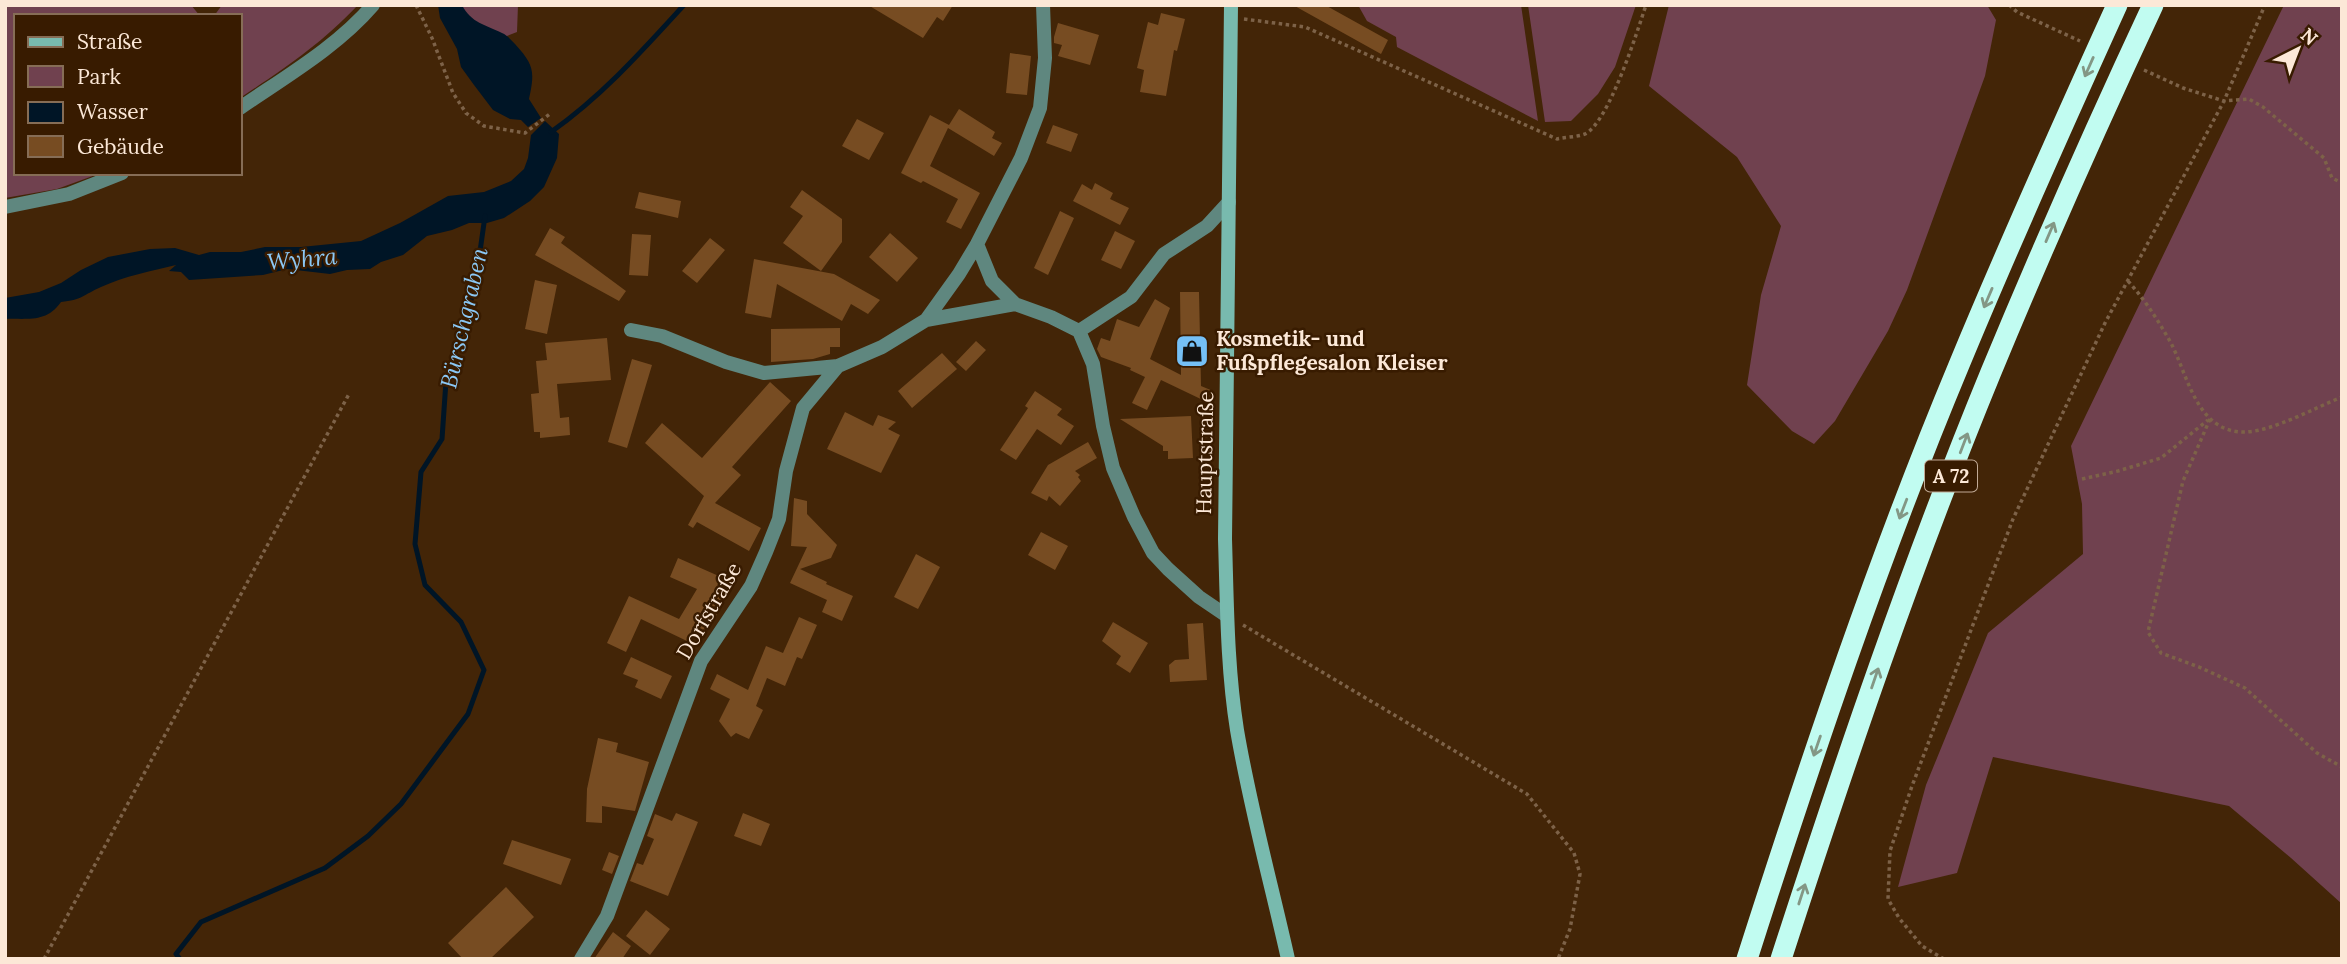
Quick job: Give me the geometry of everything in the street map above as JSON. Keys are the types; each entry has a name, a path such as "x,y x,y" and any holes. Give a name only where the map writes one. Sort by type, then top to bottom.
{"highway":[{"name":"A 72","path":"1747,959 1800,794 1865,607 1944,404 2057,136 2117,5"},
{"name":"A 72","path":"1781,959 1830,805 1897,617 1990,374 2085,152 2153,5"}],"main road":[{"name":"Hauptstraße","path":"1231,11 1225,539 1231,683 1246,773 1288,959"}],"street":[{"path":"242,107 306,63 373,5"},
{"name":"Dorfstraße","path":"631,330 662,336 726,362 764,373 838,366 883,347 926,320 960,274 977,244 1021,158 1040,108 1045,58 1043,5"},
{"path":"5,207 69,194 117,175"},
{"path":"1079,331 1131,297 1164,254 1207,226 1229,201"},
{"path":"977,244 992,281 1015,304 1079,331 1093,364 1113,468 1134,517 1153,553 1168,569 1199,597 1227,615"},
{"name":"Dorfstraße","path":"926,320 1015,304"},
{"name":"Dorfstraße","path":"581,959 607,916 701,662 751,586 766,552 779,519 789,459 803,408 838,366"}],"path":[{"path":"416,5 453,93 466,113 484,126 525,133 551,113"},
{"path":"1231,11 1305,27 1558,139 1586,134 1601,118 1633,45 1646,5"},
{"path":"2009,5 2038,23"},
{"path":"1944,959 1922,946 1899,918 1888,899 1890,851 2013,519 2105,323 2224,102 2265,5"},
{"path":"2183,88 2224,102 2249,99 2263,107 2324,158 2332,178 2342,183"},
{"path":"2128,281 2148,304 2171,345 2196,400 2210,419 2224,428 2245,432 2271,426 2342,397"},
{"path":"44,959 349,394"},
{"path":"2082,479 2161,458 2210,419"},
{"path":"2210,419 2183,481 2148,632 2161,653 2245,688 2318,753 2342,767"},
{"path":"1227,615 1527,794 1574,853 1580,874 1570,929 1558,959"}],"green space":[{"path":"5,5 191,5 198,14 14,14 14,175 96,175 57,189 5,198"},
{"path":"222,5 358,5 316,44 242,97 242,14 215,14"},
{"path":"454,5 518,5 517,32 497,40"},
{"path":"1358,5 1521,5 1538,121 1397,47 1396,37 1367,21"},
{"path":"1528,5 1636,5 1615,67 1598,94 1571,121 1545,122"},
{"path":"1669,5 1987,5 1996,20 1985,76 1907,290 1888,331 1835,421 1814,444 1792,431 1747,385 1761,295 1781,226 1737,157 1649,86"},
{"path":"2284,5 2342,5 2342,904 2229,806 1993,757 1957,873 1898,887 1926,785 1988,633 2083,554 2082,504 2071,446"}],"water":[{"path":"438,5 462,5 474,20 504,34 515,44 529,63 532,82 529,99 541,118 528,127 521,120 510,119 493,110 461,67 457,49 440,18"},
{"name":"Wyhra","path":"545,121 559,134 557,158 544,187 530,201 504,218 487,223 469,223 427,236 403,255 381,262 370,269 330,274 287,269 263,275 189,280 181,272 169,271 176,265 119,280 78,298 61,302 43,316 5,319 5,298 39,292 108,257 150,249 175,248 199,255 265,247 301,247 361,241 448,196 484,192 511,181 524,169 531,135"}],"building":[{"path":"868,5 953,5 943,21 937,17 923,38"},
{"path":"1293,5 1325,5 1388,40 1381,54"},
{"path":"1161,13 1185,19 1177,51 1174,50 1166,96 1140,92 1144,70 1137,68 1148,22 1158,25"},
{"path":"1058,23 1099,35 1090,65 1058,56 1062,45 1054,43 1054,37"},
{"path":"1010,53 1031,56 1027,95 1006,93"},
{"path":"959,109 995,132 992,138 1002,143 994,156 948,128 930,166 980,193 961,229 946,222 958,199 901,173 930,115 949,125"},
{"path":"857,119 884,133 869,160 842,146"},
{"path":"1053,125 1078,134 1071,152 1046,143"},
{"path":"1095,183 1113,193 1110,199 1129,208 1120,225 1073,201 1082,184 1092,190"},
{"path":"802,190 842,219 842,242 821,271 783,243 803,216 790,207"},
{"path":"639,192 681,201 678,218 635,208"},
{"path":"1060,211 1074,218 1048,275 1034,268"},
{"path":"550,228 565,237 561,243 626,291 619,301 535,255"},
{"path":"1115,231 1135,241 1121,269 1101,260"},
{"path":"890,233 918,258 897,282 869,257"},
{"path":"632,234 651,235 648,276 629,275"},
{"path":"710,238 725,250 697,283 682,271"},
{"path":"754,259 834,274 880,300 868,314 851,304 842,321 777,284 771,318 745,313"},
{"path":"535,280 557,285 547,334 525,329"},
{"path":"1180,292 1199,292 1201,386 1213,391 1207,402 1161,380 1147,410 1132,403 1145,377 1130,370 1131,368 1101,357 1097,349 1101,338 1110,341 1117,319 1139,327 1155,299 1170,308 1150,359 1181,375"},
{"path":"840,328 840,347 830,347 830,354 813,359 771,362 771,329"},
{"path":"607,338 611,380 557,384 560,418 569,417 570,435 540,438 540,432 534,432 531,394 539,393 536,361 547,360 545,343"},
{"path":"976,341 986,350 966,371 956,362"},
{"path":"942,353 957,369 912,408 898,391"},
{"path":"632,359 652,365 627,448 608,442"},
{"path":"770,382 791,401 732,467 741,475 715,503 761,528 749,551 697,522 693,528 688,525 704,496 645,443 662,423 702,458"},
{"path":"1035,391 1062,409 1057,415 1074,426 1061,445 1037,429 1016,460 1000,450 1028,408 1025,406"},
{"path":"845,412 873,426 878,415 896,422 888,429 900,435 881,473 827,449"},
{"path":"1191,416 1193,458 1168,459 1168,451 1163,451 1163,446 1120,419"},
{"path":"1088,442 1097,458 1075,471 1080,475 1078,477 1081,481 1060,506 1049,496 1047,501 1031,493 1048,465"},
{"path":"794,498 807,501 807,514 837,545 831,558 800,569 853,596 842,621 822,612 827,600 790,583 807,547 791,546"},
{"path":"1041,532 1068,546 1055,570 1028,555"},
{"path":"916,554 940,567 918,609 894,597"},
{"path":"678,558 730,581 716,616 704,634 694,627 687,641 641,619 626,652 607,643 629,596 679,619 697,589 670,577"},
{"path":"799,617 817,625 802,659 797,657 785,686 767,678 756,706 763,710 749,739 736,733 731,737 719,721 730,699 710,689 717,674 748,690 766,646 783,653"},
{"path":"1113,622 1148,643 1130,673 1116,664 1121,656 1102,641"},
{"path":"1203,623 1207,680 1170,682 1169,665 1175,660 1189,659 1187,624"},
{"path":"631,657 672,676 661,699 635,687 638,680 623,674"},
{"path":"598,738 618,743 616,752 649,762 635,811 602,806 602,823 586,822 587,789"},
{"path":"676,813 698,822 668,896 630,881 637,863 643,865 654,839 647,836 655,814 672,821"},
{"path":"743,813 770,824 761,846 734,836"},
{"path":"512,840 571,859 561,885 503,864"},
{"path":"609,852 619,856 612,874 602,870"},
{"path":"506,887 534,917 490,959 463,959 448,943"},
{"path":"646,910 670,929 650,955 626,936"},
{"path":"613,932 631,946 622,959 594,959"}],"waterway":[{"path":"551,132 604,88 684,5"},
{"name":"Bürschgraben","path":"180,959 176,954 201,922 325,868 368,836 401,804 468,714 484,670 461,622 425,585 415,544 421,472 442,439 446,381 475,287 485,216"}],"place":[{"name":"Kosmetik- und Fußpflegesalon Kleiser","path":"1192,351"}]}
